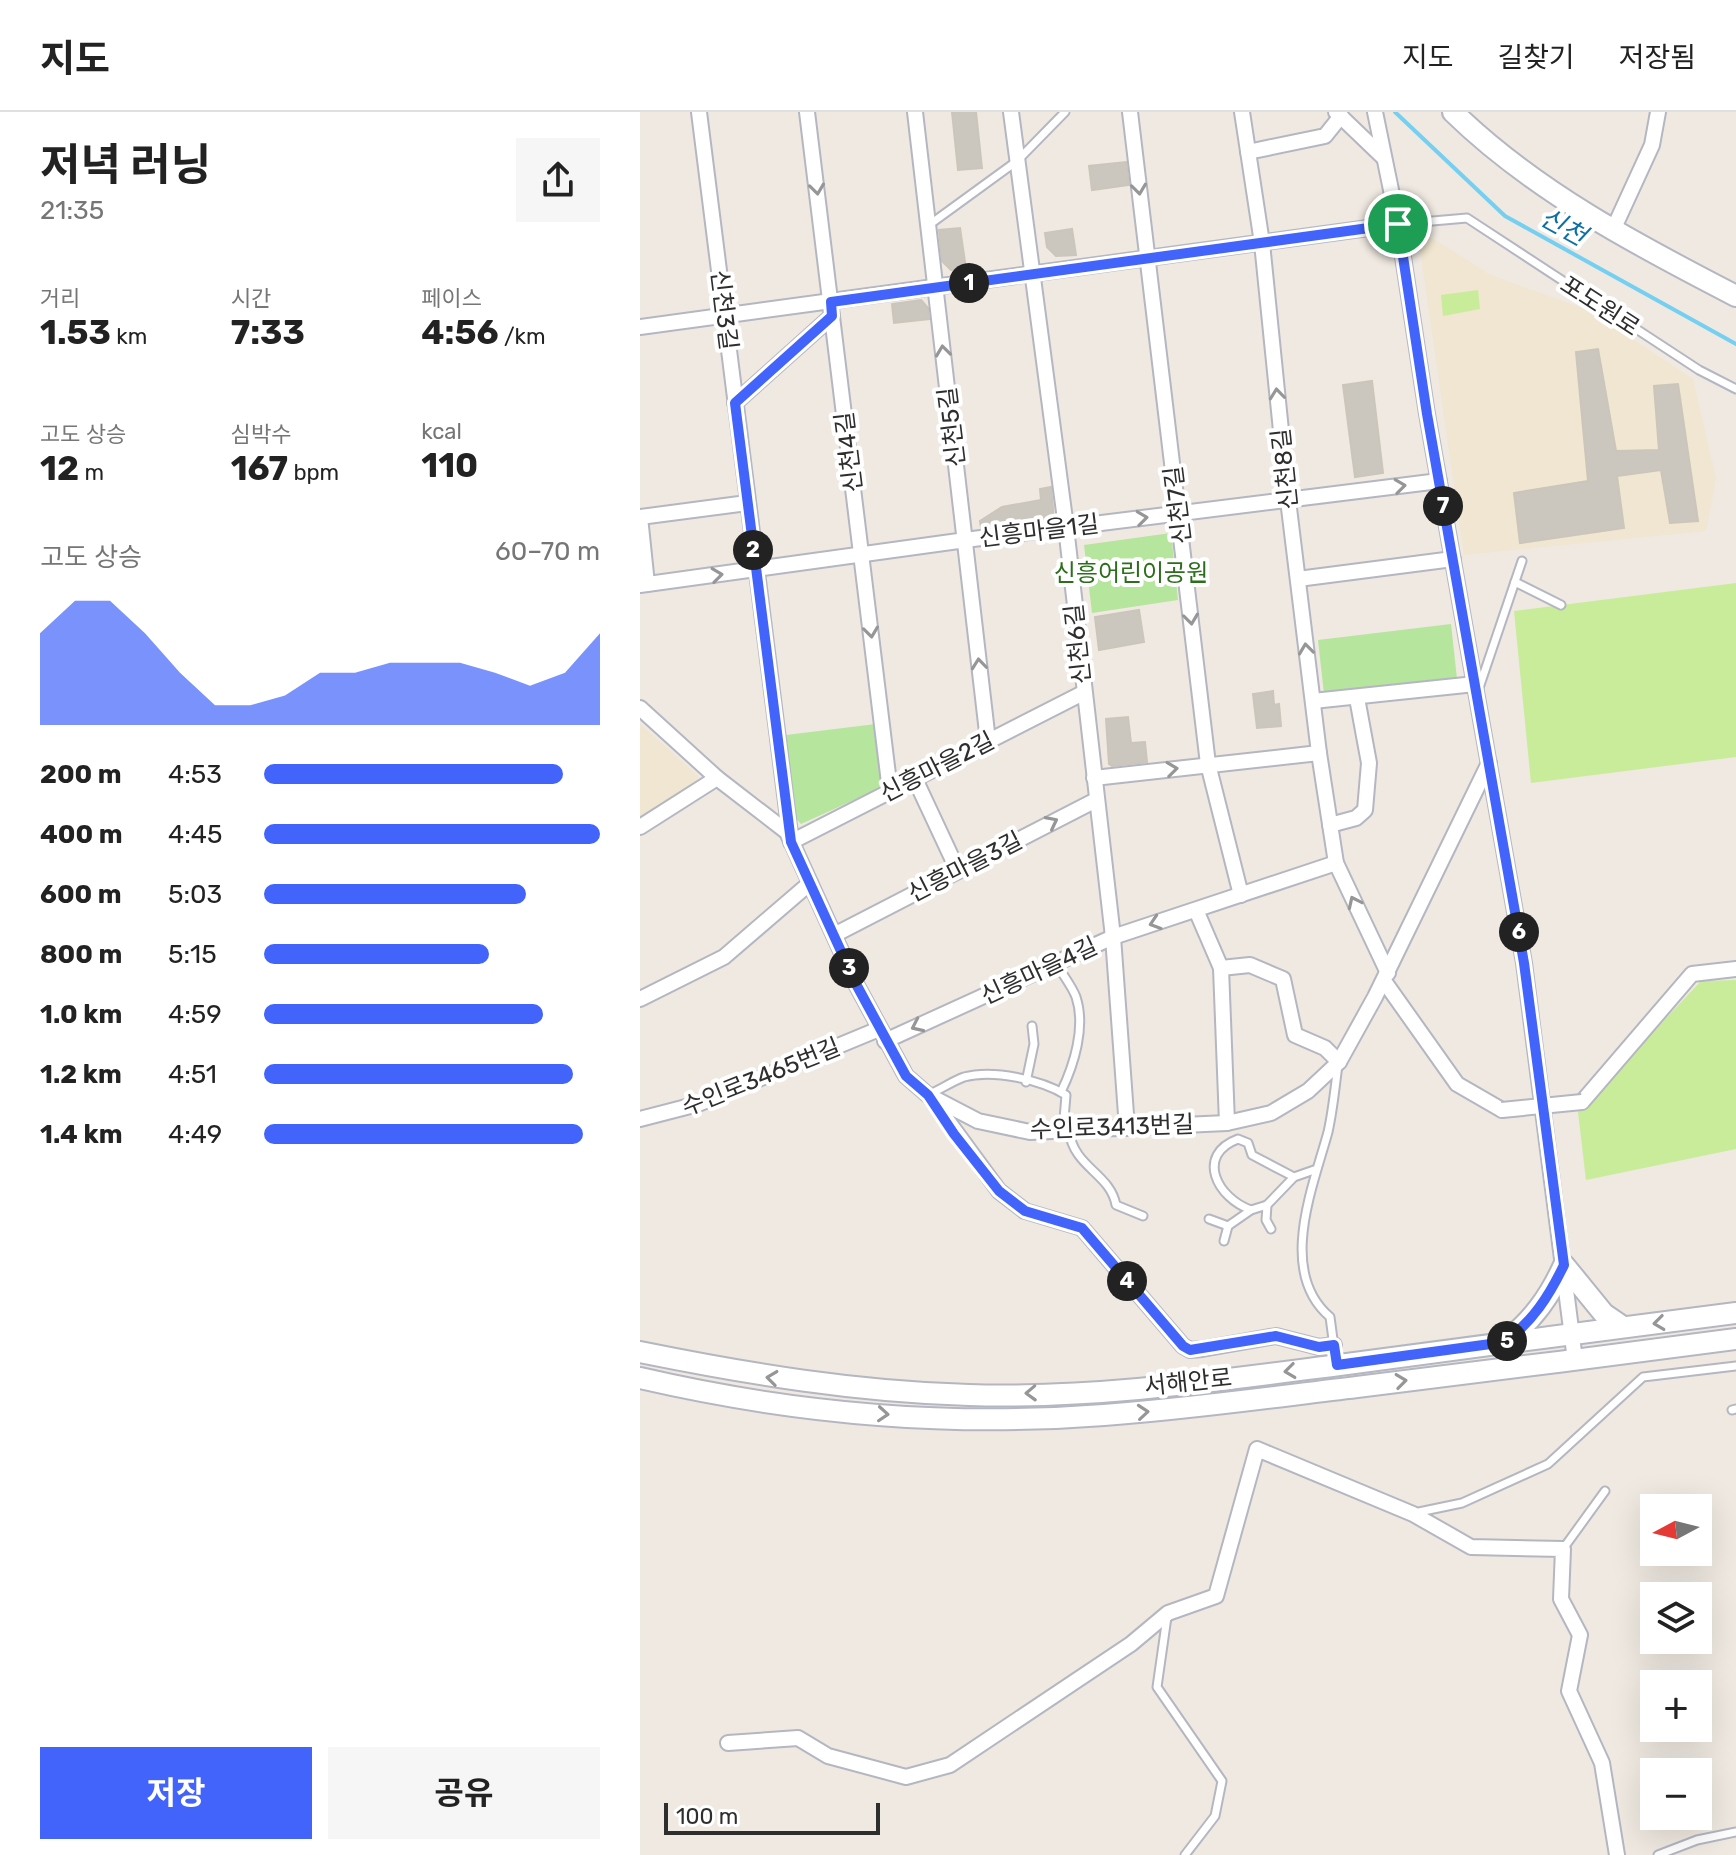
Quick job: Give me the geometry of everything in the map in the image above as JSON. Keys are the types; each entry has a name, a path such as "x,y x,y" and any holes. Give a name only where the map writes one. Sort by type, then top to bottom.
{"main road":[{"path":"1453,112 1486,144 1613,230 1736,296"},
{"path":"1505,1342 1524,1328 1550,1296 1564,1265 1604,1314 1623,1327"},
{"name":"서해안로","path":"640,1352 760,1376 866,1389 971,1395 1099,1392 1335,1355 1505,1342 1736,1313"},
{"name":"서해안로","path":"640,1378 685,1388 846,1412 972,1419 1044,1418 1168,1409 1736,1339"}],"street":[{"name":"신천3길","path":"699,112 791,842"},
{"name":"신천4길","path":"807,112 890,791"},
{"name":"신천5길","path":"915,112 988,741"},
{"name":"신천6길","path":"1011,112 1066,527 1113,937 1127,1128"},
{"name":"신천7길","path":"1130,112 1208,764 1241,895"},
{"name":"신천8길","path":"1242,112 1262,243 1288,500 1319,753 1336,863 1386,977 1457,1084 1502,1110 1582,1102 1692,974 1736,969"},
{"path":"1375,112 1398,224 1439,481 1524,963 1575,1360"},
{"path":"1613,230 1652,145 1658,112"},
{"path":"1248,152 1325,136 1339,114 1384,153"},
{"path":"640,327 725,316 831,309 935,288 1398,224"},
{"path":"735,403 831,309"},
{"name":"신흥마을1길","path":"644,584 1439,481"},
{"path":"644,584 640,517 747,503"},
{"path":"1298,579 1453,559"},
{"path":"1313,701 1476,690"},
{"name":"신흥마을2길","path":"791,842 1083,693"},
{"path":"1330,825 1356,818 1365,810 1369,763 1357,698"},
{"name":"수인로3413번길","path":"640,708 717,778 787,832 882,1035 906,1076 928,1095 978,1121 1030,1132 1227,1123 1271,1113 1308,1091 1339,1062 1386,977 1489,763"},
{"path":"1094,778 1319,753"},
{"path":"640,827 717,778"},
{"path":"915,779 958,871"},
{"name":"신흥마을3길","path":"834,935 1096,800"},
{"name":"신흥마을4길","path":"882,1035 1113,937 1336,863"},
{"path":"640,999 724,957 810,883"},
{"path":"1196,910 1221,968 1227,1123"},
{"path":"1221,968 1250,965 1283,979 1295,1035 1325,1048 1339,1062"},
{"name":"수인로3465번길","path":"640,1119 698,1104 882,1035"},
{"path":"928,1095 999,1191 1025,1211 1082,1228 1183,1346 1190,1350 1202,1349 1276,1336 1319,1347 1335,1355"},
{"path":"728,1743 798,1738 828,1756 906,1777 950,1765 1131,1644 1168,1613 1216,1596 1257,1449 1413,1514 1471,1547 1563,1549 1561,1599 1580,1635 1569,1691 1602,1763 1617,1855"}],"lane":[{"path":"928,225 1017,161 1065,112"},
{"name":"포도원로","path":"1398,224 1467,218 1699,370 1736,389"},
{"path":"1476,690 1522,561"},
{"path":"1515,582 1561,605"},
{"path":"1056,963 1076,997 1080,1025 1069,1075 1061,1092"},
{"path":"1026,1082 1034,1044 1032,1026"},
{"path":"1335,1355 1330,1317 1316,1306 1307,1289 1302,1253 1314,1170 1328,1131 1339,1062"},
{"path":"928,1095 963,1078 988,1074 1026,1082 1037,1081 1061,1092 1066,1095 1066,1131 1080,1159 1108,1184 1116,1205 1143,1216"},
{"path":"1251,1210 1224,1194 1214,1175 1217,1156 1224,1144 1238,1139 1248,1143 1252,1155 1294,1177"},
{"path":"1224,1241 1228,1226 1251,1210 1267,1205 1294,1177 1314,1170"},
{"path":"1267,1205 1266,1220 1271,1229"},
{"path":"1209,1219 1228,1226"},
{"path":"1413,1514 1462,1503 1548,1464 1643,1377 1736,1366"},
{"path":"1563,1549 1605,1491"},
{"path":"1168,1613 1157,1687 1222,1781 1215,1816 1185,1855"},
{"path":"1658,1855 1697,1840 1736,1832"}],"shaded area":[{"path":"1417,229 1491,275 1588,310 1693,379 1716,479 1706,531 1464,555"},
{"path":"640,724 698,776 693,791 640,822"}],"green space":[{"path":"1478,290 1480,309 1443,316 1441,295"},
{"name":"신흥어린이공원","path":"1171,533 1178,600 1092,613 1084,545"},
{"path":"1736,583 1736,757 1531,783 1514,611"},
{"path":"1451,624 1457,679 1324,694 1318,640"},
{"path":"876,724 885,776 878,789 801,824 794,816 786,735"},
{"path":"1736,980 1736,1149 1586,1180 1578,1112 1701,981"}],"building":[{"path":"952,112 976,112 982,168 958,170"},
{"path":"1126,162 1129,185 1092,190 1089,166"},
{"path":"960,228 966,269 951,270 942,261 939,230"},
{"path":"1072,229 1076,255 1056,256 1047,247 1045,233"},
{"path":"921,300 928,308 929,319 894,323 892,304"},
{"path":"1598,349 1616,451 1659,450 1654,386 1678,384 1698,521 1670,523 1661,470 1617,476 1624,528 1520,543 1514,493 1588,481 1576,352"},
{"path":"1372,381 1383,473 1355,477 1343,385"},
{"path":"1051,487 1054,519 981,528 980,521 1002,507 1041,500 1040,489"},
{"path":"1139,610 1144,642 1099,650 1095,617"},
{"path":"1273,691 1274,705 1279,704 1281,726 1257,728 1253,694"},
{"path":"1128,717 1131,743 1145,742 1147,762 1112,766 1109,764 1106,719"}],"waterway":[{"name":"신천","path":"1395,112 1505,216 1736,344"}],"route":[{"path":"1398,224 1427,414 1524,963 1564,1265 1550,1296 1524,1328 1505,1342 1337,1365 1334,1345 1319,1347 1276,1336 1190,1350 1183,1346 1082,1228 1025,1211 999,1191 928,1095 906,1076 856,984 791,842 735,403 832,316 831,302 1398,224"}]}
